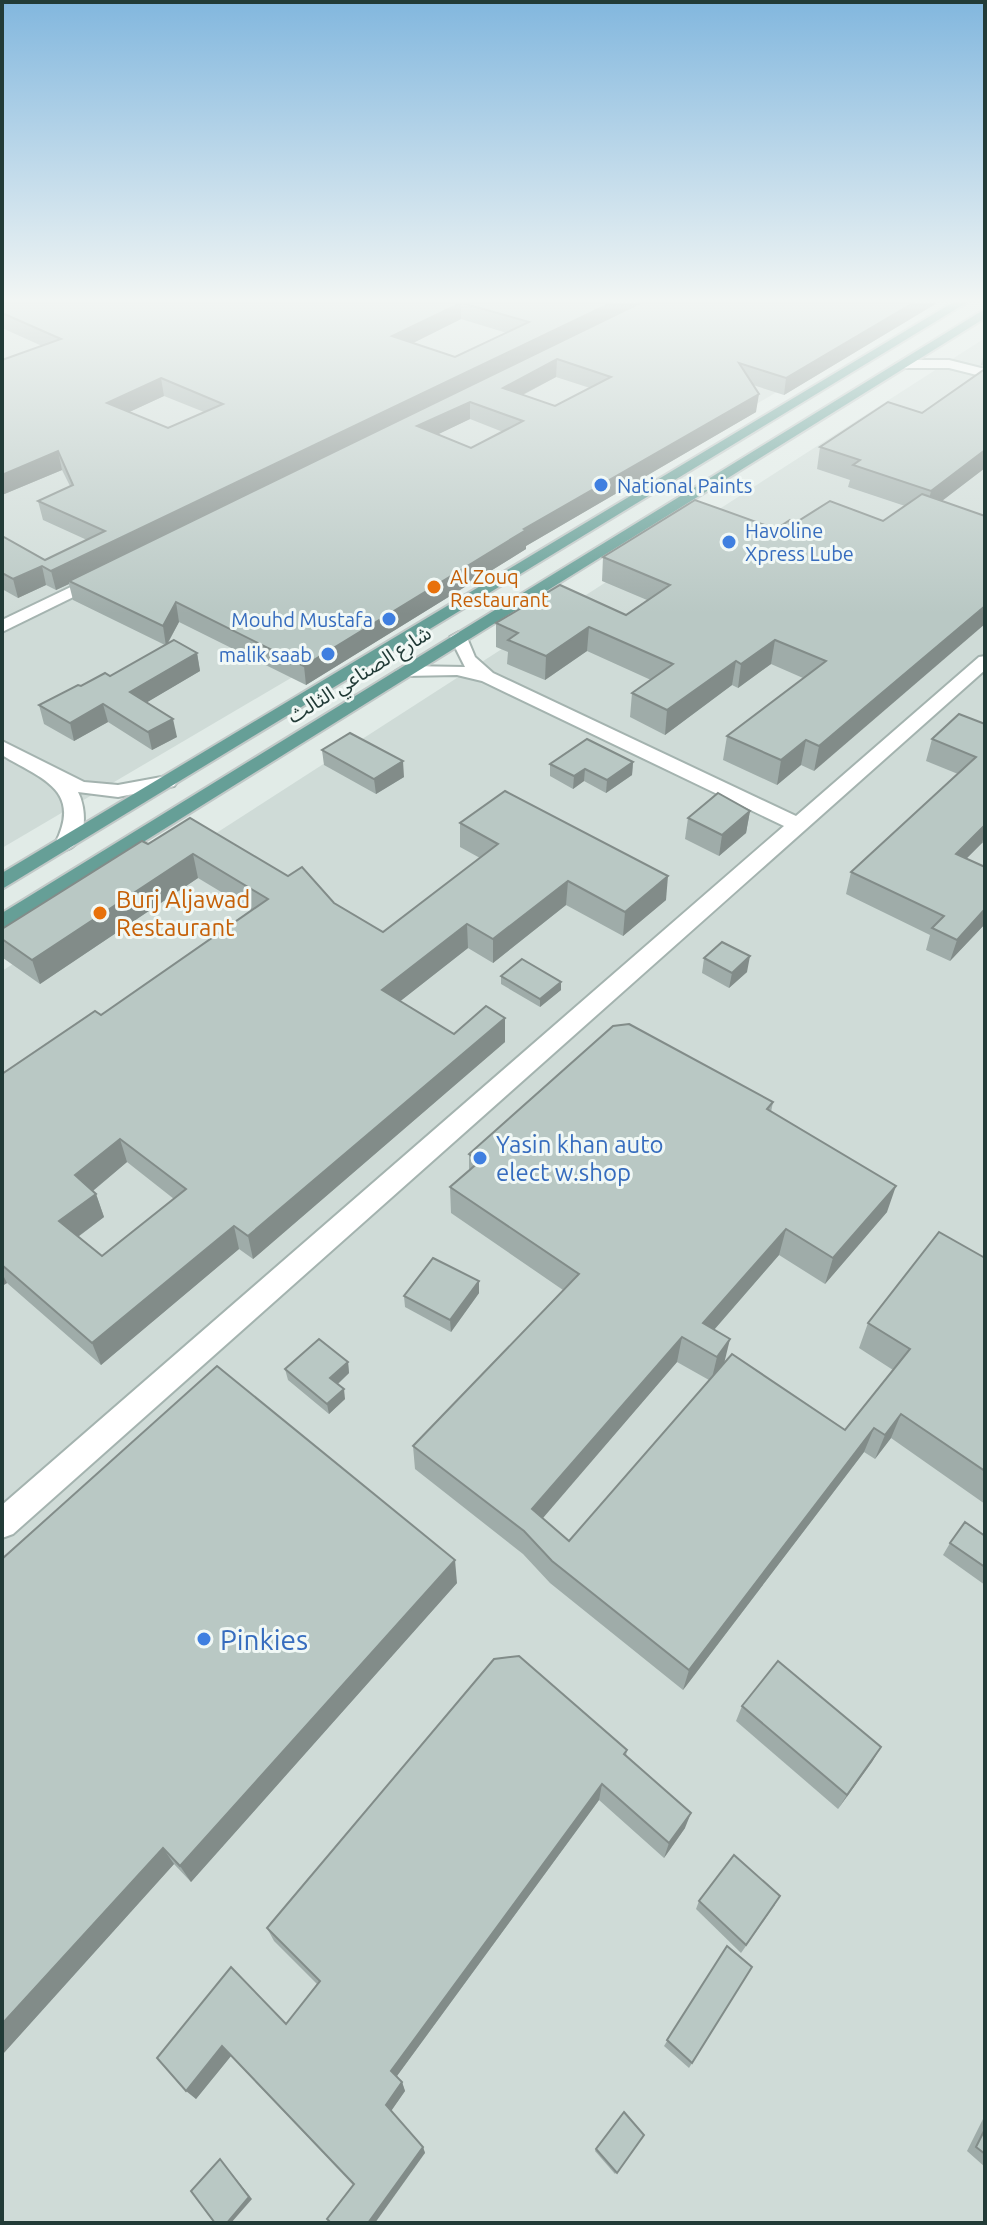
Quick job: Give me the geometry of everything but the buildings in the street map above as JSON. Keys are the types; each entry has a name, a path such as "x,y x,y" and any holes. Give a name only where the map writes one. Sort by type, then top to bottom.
{"main road":[{"name":"شارع الصناعي الثالث","path":"2,882 788,407"},
{"path":"789,434 793,422 813,407"},
{"name":"شارع الصناعي الثالث","path":"2,923 833,407"}],"street":[{"path":"2,627 113,572"},
{"path":"459,637 467,659 488,677"},
{"path":"2,1524 985,661"},
{"path":"405,671 457,670 488,677 798,825"},
{"path":"2,747 62,784 72,796 76,811 74,827 65,844"},
{"path":"62,784 112,792 167,782"}],"shaded area":[{"path":"2,407 752,407 2,848"},
{"path":"878,407 985,407 985,2223 2,2223 2,971"}],"place":[{"name":"National Paints","path":"601,485"},
{"name":"Havoline Xpress Lube","path":"729,542"},
{"name":"Al Zouq Restaurant","path":"434,587"},
{"name":"Mouhd Mustafa","path":"389,619"},
{"name":"malik saab","path":"328,654"},
{"name":"Burj Aljawad Restaurant","path":"100,913"},
{"name":"Yasin khan auto elect w.shop","path":"480,1158"},
{"name":"Pinkies","path":"204,1639"}]}
